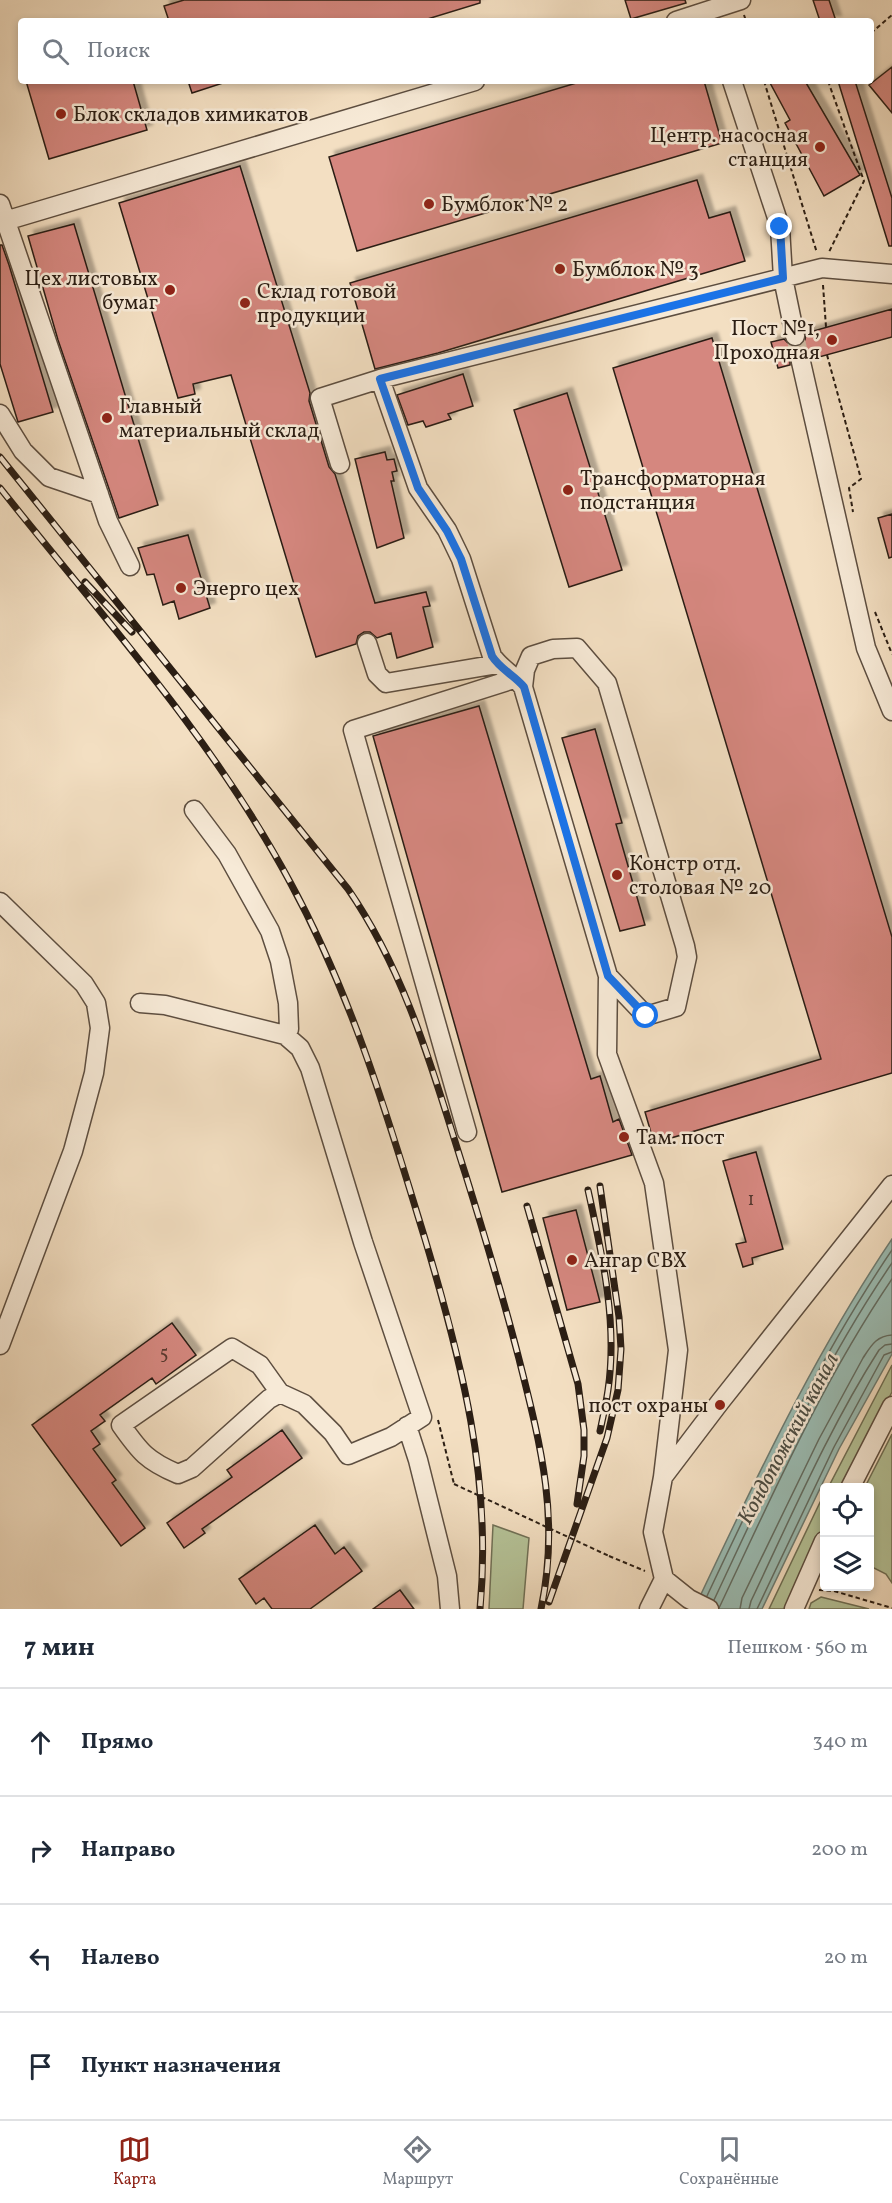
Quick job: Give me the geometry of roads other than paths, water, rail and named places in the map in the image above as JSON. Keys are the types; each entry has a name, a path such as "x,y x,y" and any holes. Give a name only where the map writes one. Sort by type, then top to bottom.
{"street":[{"path":"710,16 741,0"},
{"path":"130,567 108,521 2,213 464,84"},
{"path":"733,84 780,227 783,278 795,336"},
{"path":"340,464 320,398 380,379 822,268 892,274"},
{"path":"801,362 866,648 892,711"},
{"path":"380,379 418,488 447,531 461,559 490,650 498,664 520,683 608,976 607,1054 654,1183 678,1350 663,1477 652,1532 664,1579 689,1599 709,1609"},
{"path":"0,414 23,451 49,477 99,494"},
{"path":"367,643 377,674 387,683 498,664"},
{"path":"520,683 531,656 553,649 577,648 607,682 687,957 676,1007 646,1016 608,976"},
{"path":"467,1132 353,730 520,683"},
{"path":"194,810 227,854 270,931 280,961 288,1003 289,1029 285,1035"},
{"path":"0,902 84,984 96,1003 100,1028 94,1073 73,1151 0,1345"},
{"path":"140,1003 165,1005 285,1035 300,1048 310,1068 363,1242 422,1418 391,1437 348,1455 333,1433 304,1404 280,1393 260,1365 232,1348 121,1425 140,1452 160,1467 178,1474 192,1468 269,1399 280,1393"},
{"path":"663,1477 892,1185"},
{"path":"853,1483 892,1406"},
{"path":"407,1426 418,1460 447,1576 450,1609"},
{"path":"794,1609 820,1552"},
{"path":"649,1609 664,1579"}],"water":[{"name":"Кондопожский канал","path":"892,1239 892,1354 823,1483 820,1483 820,1488 762,1609 694,1609 786,1420 863,1283"}],"tunnel":[{"path":"795,336 801,362"}],"railway":[{"path":"0,457 348,889 387,956 418,1028 442,1101 500,1290 534,1422 541,1453 548,1513 549,1544 541,1609"},
{"path":"0,488 154,679 226,778 260,829 290,882 332,969 367,1058 397,1147 425,1239 462,1376 478,1467 482,1514 483,1561 480,1609"},
{"path":"85,582 132,632"},
{"path":"549,1602 607,1438 618,1390 621,1349 619,1317 600,1186"},
{"path":"588,1190 610,1314 611,1365 600,1431"},
{"path":"527,1206 578,1384 584,1430 584,1456 577,1504"}],"place":[{"name":"Блок складов химикатов","path":"61,114"},
{"name":"Центр. насосная станция","path":"820,147"},
{"name":"Бумблок № 2","path":"429,204"},
{"name":"Бумблок № 3","path":"560,269"},
{"name":"Цех листовых бумаг","path":"170,290"},
{"name":"Склад готовой продукции","path":"245,303"},
{"name":"Пост №1, Проходная","path":"832,340"},
{"name":"Главный материальный склад","path":"107,418"},
{"name":"Трансформаторная подстанция","path":"568,490"},
{"name":"Энерго цех","path":"181,588"},
{"name":"Констр отд. столовая № 20","path":"617,875"},
{"name":"Там. пост","path":"624,1137"},
{"name":"Ангар СВХ","path":"572,1260"},
{"name":"пост охраны","path":"720,1405"}]}
